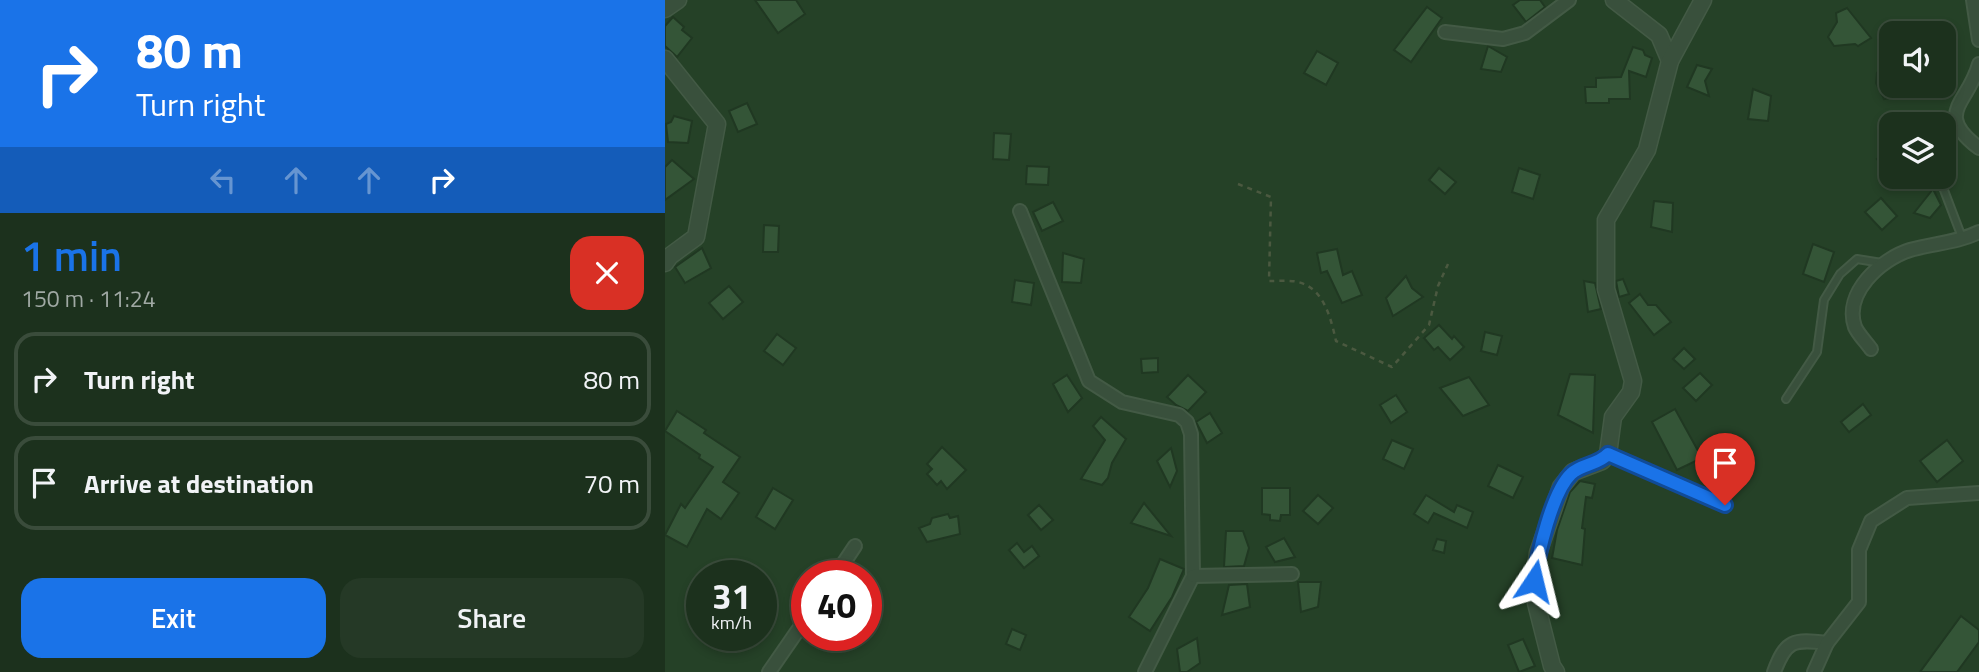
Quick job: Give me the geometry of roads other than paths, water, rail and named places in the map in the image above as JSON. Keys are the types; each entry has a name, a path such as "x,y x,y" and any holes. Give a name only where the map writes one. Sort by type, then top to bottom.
{"street":[{"path":"665,9 678,0"},
{"path":"1445,32 1503,39 1525,33 1569,0"},
{"path":"1614,0 1659,34 1670,61"},
{"path":"1556,672 1552,666 1537,603 1534,581 1538,553 1561,486 1573,472 1602,461 1608,454 1613,417 1631,392 1633,380 1606,289 1607,220 1647,150 1670,61 1703,0"},
{"path":"1973,0 1979,40"},
{"path":"665,59 717,124 696,237 670,256 665,263"},
{"path":"1979,64 1975,79 1955,111 1955,122 1969,141 1979,148"},
{"path":"1020,211 1089,381 1122,402 1179,415 1187,422 1191,434 1193,576 1145,672"},
{"path":"1871,349 1855,327 1853,305 1863,283 1884,263 1909,250 1963,240 1979,232"},
{"path":"1608,454 1725,505"},
{"path":"1814,672 1827,643 1859,602 1859,550 1871,521 1907,498 1979,492"},
{"path":"846,560 855,546"},
{"path":"1193,576 1292,574"},
{"path":"769,672 791,640"},
{"path":"1775,672 1782,652 1789,645 1810,641 1827,643"}],"lane":[{"path":"1944,189 1963,240"},
{"path":"1786,399 1817,352 1825,300 1840,274 1857,259 1884,263"}]}
